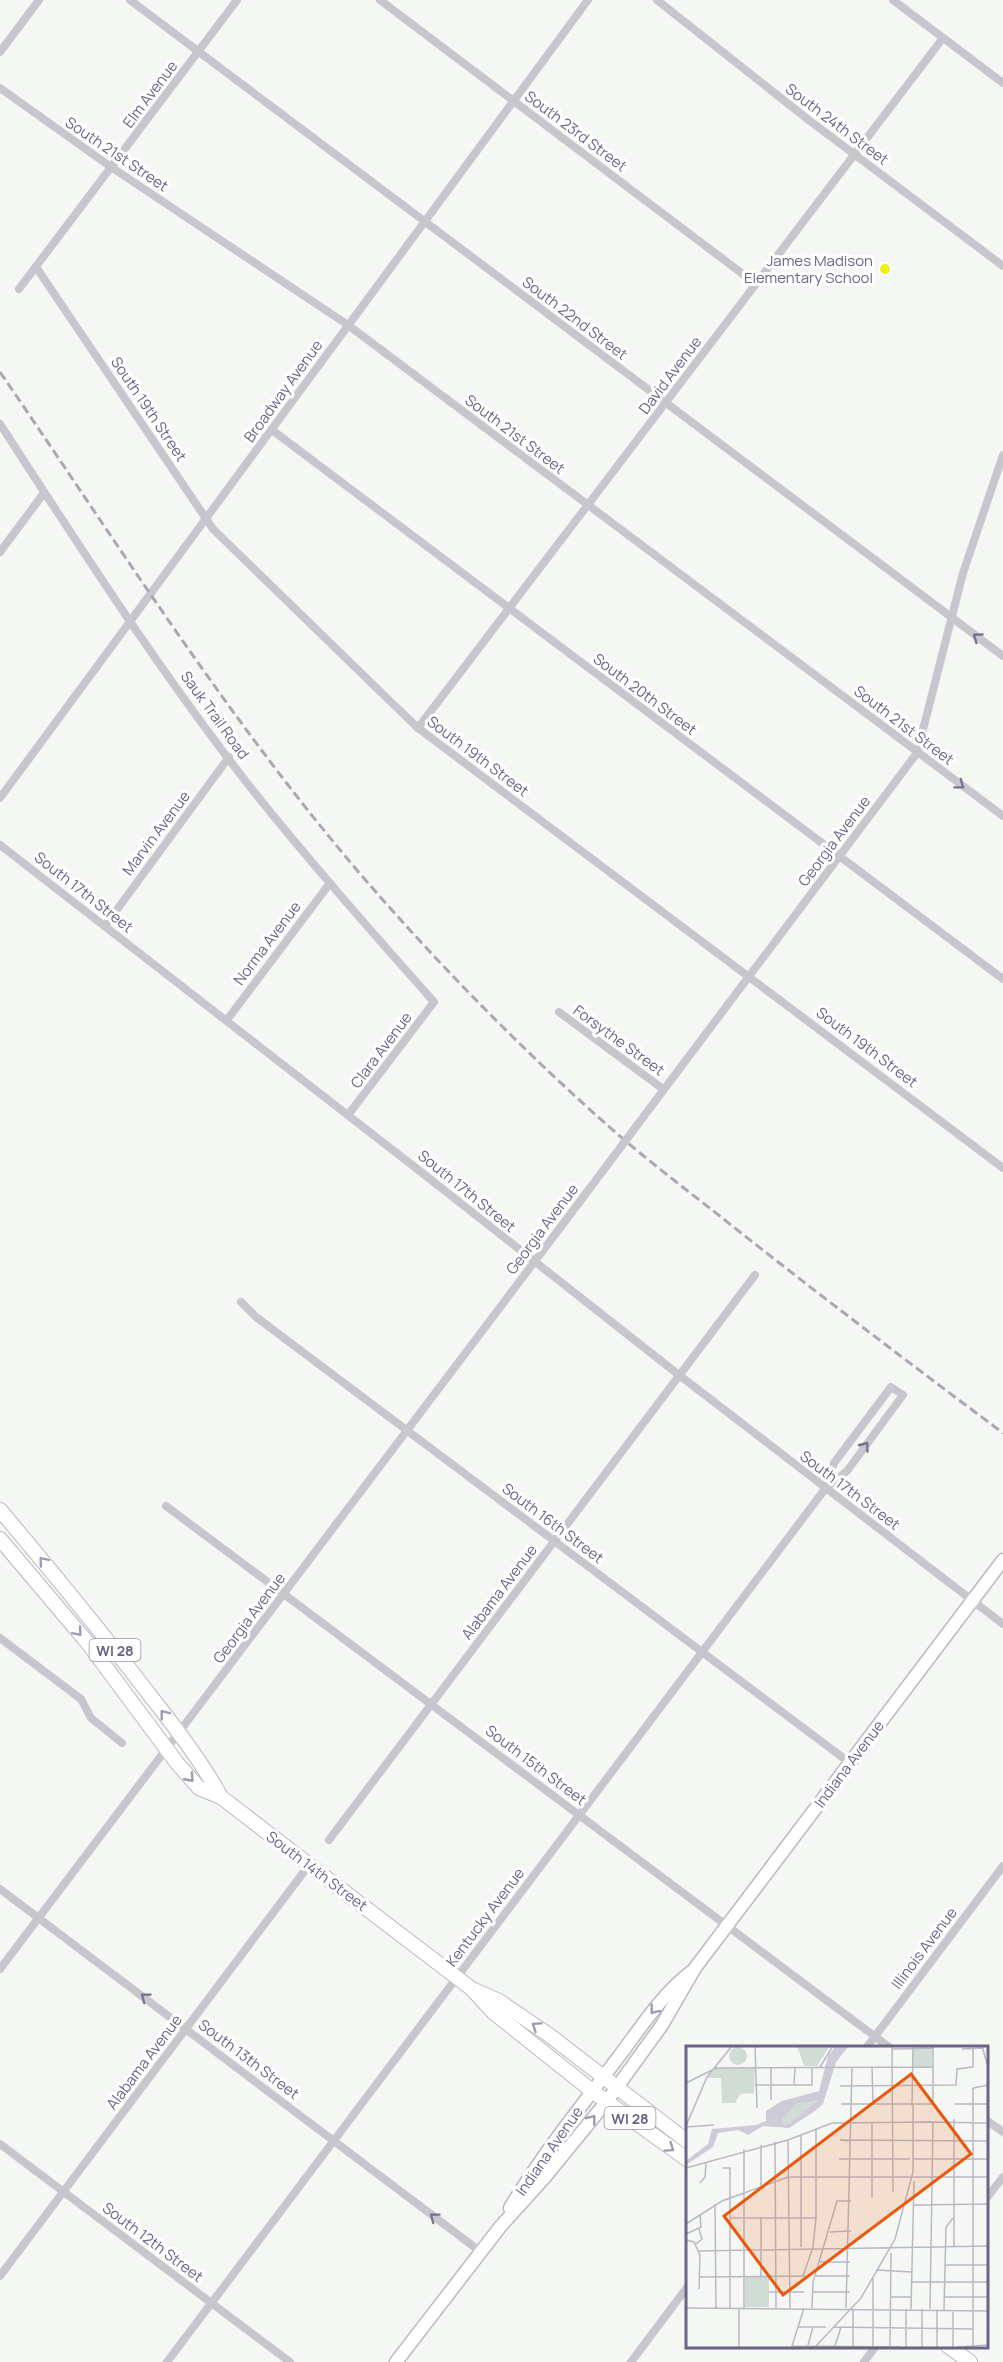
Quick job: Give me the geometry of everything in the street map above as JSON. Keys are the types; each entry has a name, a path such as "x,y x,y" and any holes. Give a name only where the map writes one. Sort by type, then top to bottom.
{"main road":[{"name":"WI 28","path":"0,1510 88,1614 179,1733 221,1797"},
{"name":"WI 28","path":"0,1539 87,1642 167,1749"},
{"name":"Indiana Avenue","path":"396,2362 500,2227 545,2177 617,2087 662,2025 695,1968 1003,1560"},
{"name":"South 14th Street","path":"167,1749 199,1788 221,1797 472,1989 493,2012 606,2101 686,2159"},
{"name":"Indiana Avenue","path":"500,2227 537,2167 592,2090 666,1994 695,1968"},
{"name":"South 14th Street","path":"472,1989 499,2001 549,2035 686,2140"},
{"path":"949,2347 970,2362"}],"street":[{"path":"0,52 39,0"},
{"name":"South 22nd Street","path":"130,0 1003,656"},
{"name":"Elm Avenue","path":"19,289 237,0"},
{"name":"South 23rd Street","path":"380,0 756,284"},
{"name":"Broadway Avenue","path":"0,798 588,0"},
{"name":"South 24th Street","path":"657,0 855,155 1003,266"},
{"path":"893,0 1003,83"},
{"name":"David Avenue","path":"418,728 943,38"},
{"name":"South 21st Street","path":"0,88 111,167 348,325 1003,816"},
{"name":"South 19th Street","path":"36,267 216,532 418,728 1003,1168"},
{"name":"Sauk Trail Road","path":"0,424 131,621 229,757 330,883 435,1002"},
{"name":"South 20th Street","path":"272,429 1003,979"},
{"name":"Georgia Avenue","path":"0,1969 917,753 971,547 1000,474 1003,455"},
{"path":"0,552 44,493"},
{"name":"Marvin Avenue","path":"105,926 229,757"},
{"name":"South 17th Street","path":"0,845 825,1489 1003,1624"},
{"name":"Norma Avenue","path":"226,1020 330,883"},
{"name":"Clara Avenue","path":"348,1115 435,1002"},
{"name":"Forsythe Street","path":"559,1012 663,1089"},
{"name":"Alabama Avenue","path":"329,1840 755,1275"},
{"name":"South 16th Street","path":"241,1302 265,1324 850,1763"},
{"name":"Kentucky Avenue","path":"166,2362 825,1489 847,1471 903,1395 891,1387 834,1463 825,1489"},
{"name":"South 15th Street","path":"166,1506 888,2046"},
{"path":"0,1638 81,1699 91,1718 122,1743"},
{"name":"Alabama Avenue","path":"0,2276 309,1865"},
{"name":"Illinois Avenue","path":"868,2046 999,1878 1003,1866"},
{"name":"South 13th Street","path":"0,1888 481,2252"},
{"path":"988,2121 1003,2132"},
{"name":"South 12th Street","path":"0,2144 290,2362"},
{"path":"988,2198 1003,2177"},
{"path":"631,2362 686,2289"},
{"path":"864,2362 875,2347"}],"railway":[{"path":"0,372 230,708 329,837 435,958 548,1070 634,1148 826,1299 1003,1433"}],"place":[{"name":"James Madison Elementary School","path":"885,269"}]}
